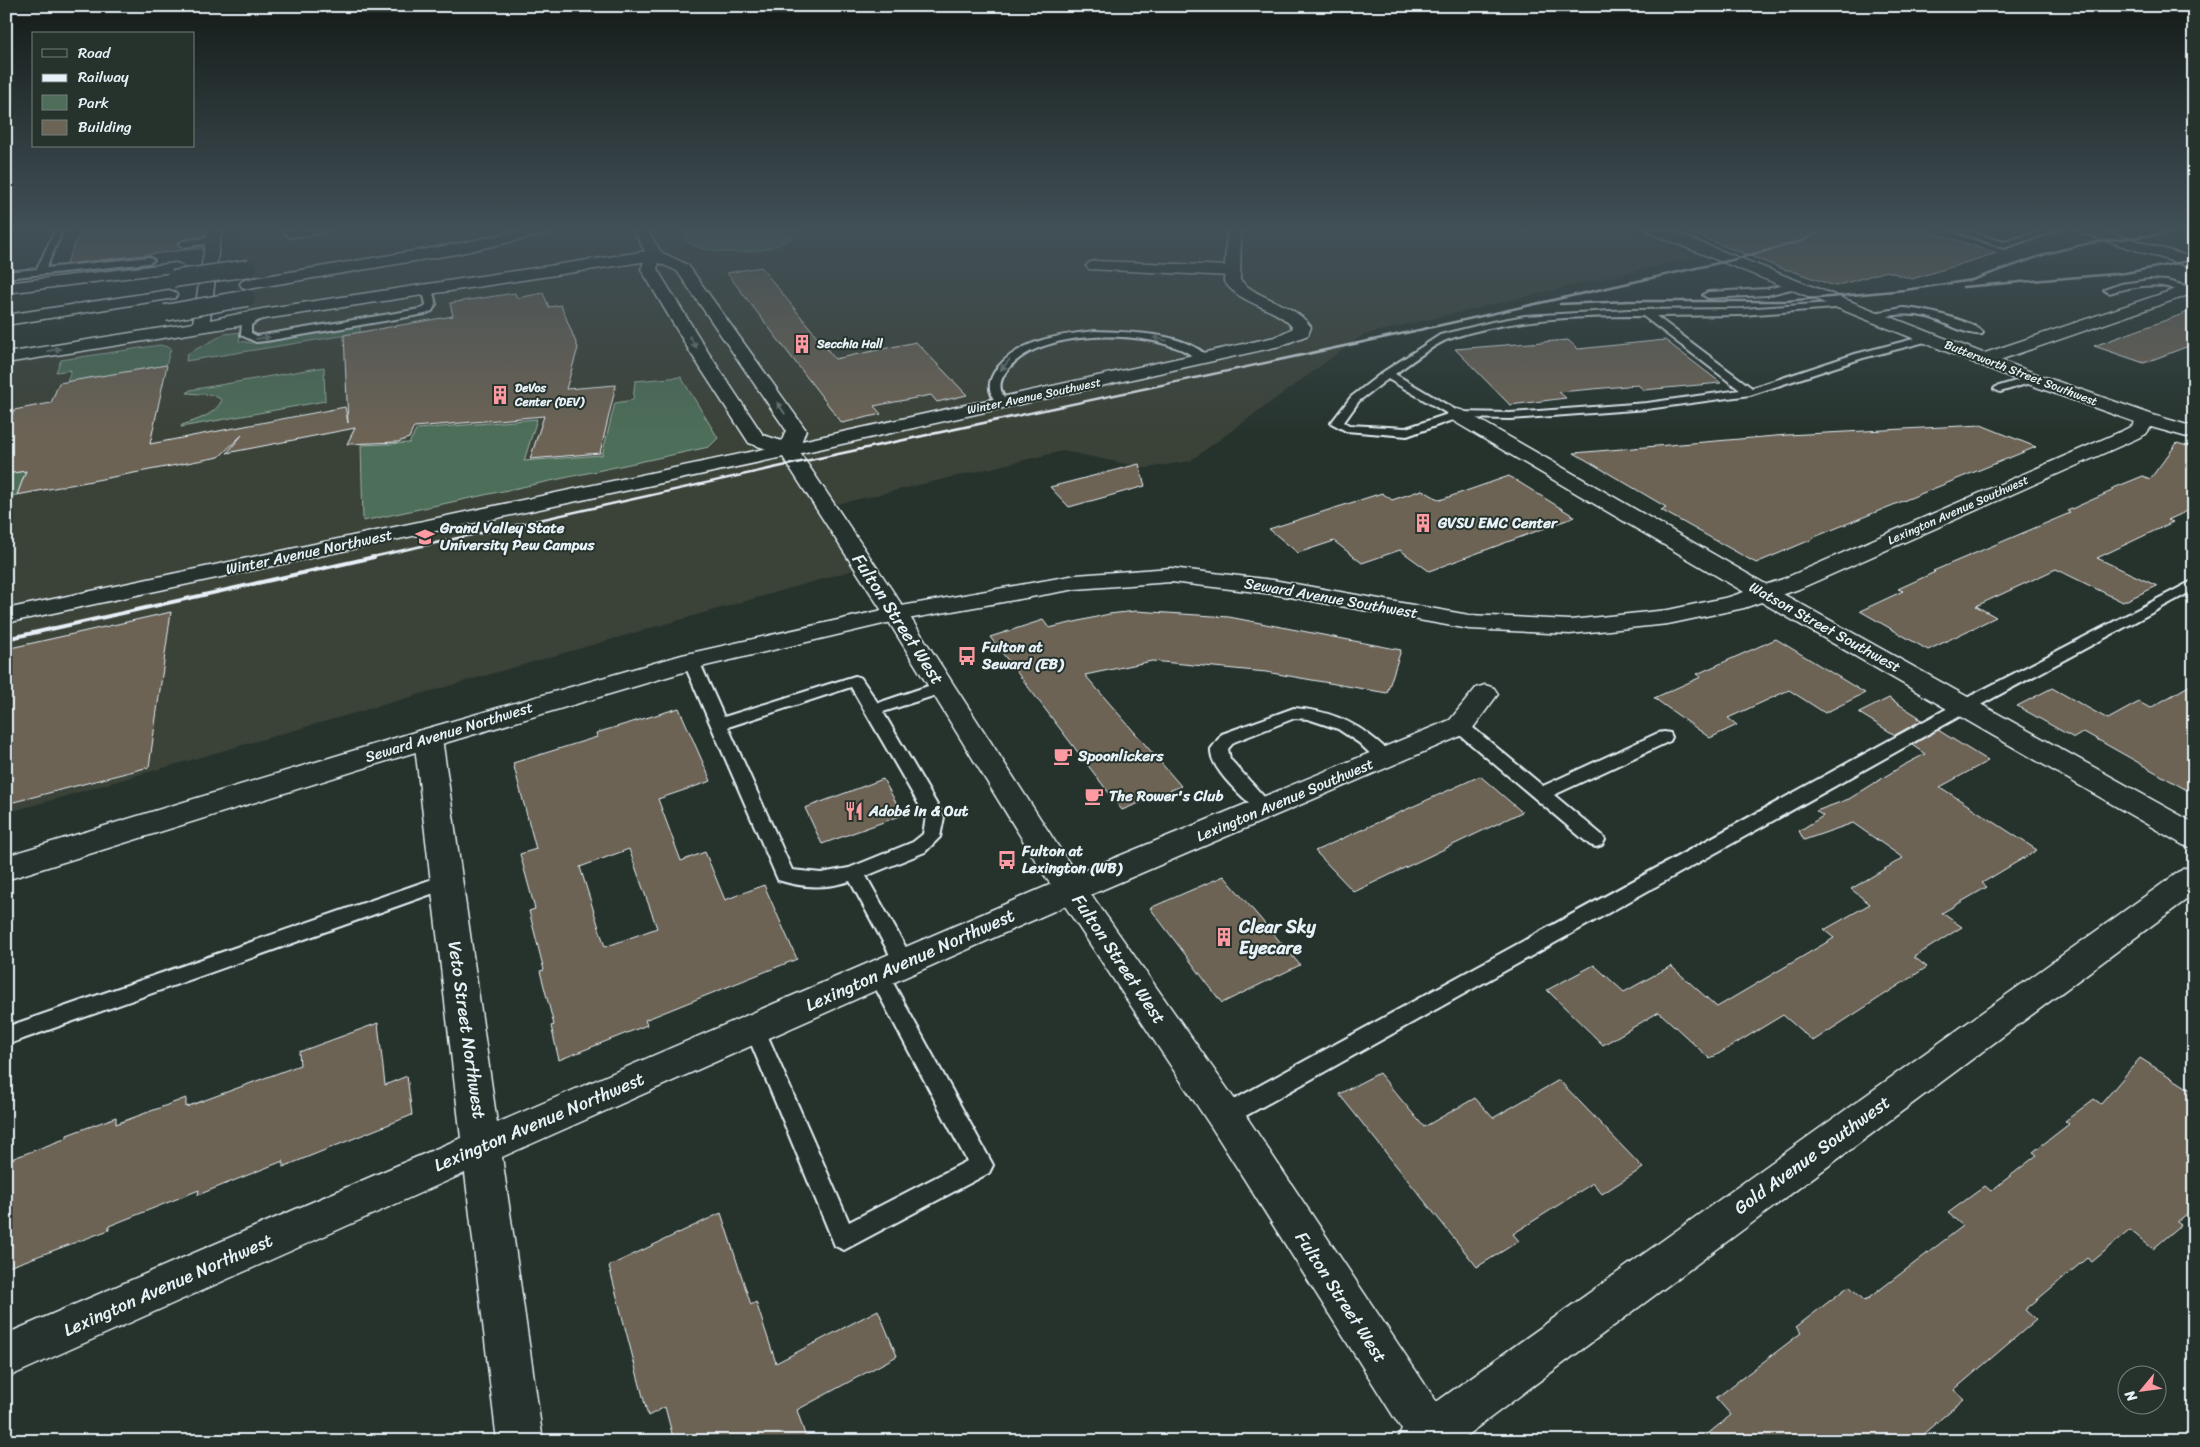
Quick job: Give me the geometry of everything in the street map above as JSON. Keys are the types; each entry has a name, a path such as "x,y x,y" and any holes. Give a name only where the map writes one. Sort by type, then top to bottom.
{"main road":[{"path":"6,304 41,298"},
{"path":"6,320 153,298"},
{"path":"146,316 165,313 202,298"},
{"path":"201,327 205,298"},
{"path":"6,358 238,321 262,314 375,298"},
{"path":"666,298 699,352 756,438 788,450 796,430 704,298"},
{"name":"Winter Avenue Southwest","path":"788,450 1280,341 1302,331 1302,327 1286,314 1256,298"},
{"name":"Butterworth Street Southwest","path":"1827,298 2032,379 2146,419 2194,433"},
{"path":"1982,360 2167,298"},
{"path":"204,306 216,311 262,314"},
{"name":"Watson Street Southwest","path":"1457,416 2194,837"},
{"name":"Lexington Avenue Southwest","path":"1766,594 2129,435 2139,430 2146,419"},
{"name":"Fulton Street West","path":"788,450 943,687 1054,865 1225,1116 1429,1438"},
{"name":"Winter Avenue Northwest","path":"6,616 788,450"},
{"name":"Seward Avenue Southwest","path":"896,614 1076,582 1171,575 1273,587 1469,622 1570,627 1668,617 1766,594"},
{"name":"Seward Avenue Northwest","path":"6,868 428,738 691,661 896,614"},
{"name":"Lexington Avenue Southwest","path":"1072,889 1460,726 1485,694"},
{"name":"Veto Street Northwest","path":"428,738 483,1146 488,1203 520,1441"},
{"name":"Gold Avenue Southwest","path":"1429,1438 2194,877"},
{"name":"Lexington Avenue Northwest","path":"6,1356 1072,889"}],"lane":[{"path":"262,314 246,324 246,336 248,338 256,339 422,312 429,309 431,304 429,298"},
{"path":"1845,305 1742,312 1549,316 1500,323 1460,332 1444,337 1387,374 1355,398 1337,423 1346,428 1407,432 1457,416 1510,416 1638,407 1750,392 1858,356 1929,338"},
{"path":"1873,316 1898,310 1920,310 1978,332"},
{"path":"1646,313 1750,392"},
{"path":"1002,403 994,394 994,384 1002,367 1013,356 1045,343 1094,335 1148,337 1186,346 1204,358"},
{"path":"1387,374 1457,416"},
{"path":"2000,389 2032,379"},
{"path":"1225,1116 1965,706 2194,584"},
{"path":"691,661 786,875 806,881 826,882 855,873 919,847 931,838 935,817 874,710 855,681 719,724"},
{"path":"874,710 943,687"},
{"path":"1265,808 1224,764 1219,753 1221,744 1228,738 1294,713 1317,715 1340,722 1360,734 1385,758"},
{"path":"1460,726 1596,840"},
{"path":"1542,794 1664,737"},
{"path":"755,1029 844,1238 981,1165 891,968 855,873"},
{"path":"6,1036 447,881"}],"shaded area":[{"name":"Grand Valley State University Pew Campus","path":"236,298 1522,298 1363,335 1190,461 1146,468 1063,451 825,507 864,567 6,813 6,363 233,327"}],"green space":[{"path":"360,325 360,333 186,361 187,354 225,334 241,332 239,341 252,343"},
{"path":"160,345 171,348 166,365 67,382 71,370 56,372 61,360"},
{"path":"324,367 325,401 181,427 215,410 222,400 213,395 187,393 190,390"},
{"path":"681,377 718,438 709,447 363,521 361,445 409,443 417,429 537,419 524,461 602,455 615,403 633,400 635,381"},
{"path":"26,471 17,495 6,497 6,474"}],"building":[{"name":"DeVos Center (DEV)","path":"486,298 545,298 549,307 561,305 578,348 566,389 616,385 600,453 530,459 544,416 414,427 409,438 398,442 347,444 355,428 227,453 242,435 219,457 17,495 26,471 6,474 6,428 14,410 51,403 59,383 167,365 150,444 345,407 348,423 344,335 453,316 450,303"},
{"path":"746,298 786,298 835,359 916,342 967,395 937,402 931,395 874,406 881,414 842,423"},
{"path":"2194,310 2194,344 2144,363 2094,346"},
{"path":"1568,340 1578,349 1665,340 1721,383 1644,390 1638,385 1559,392 1566,398 1510,405 1455,349"},
{"path":"1981,425 2036,447 1812,538 1756,563 1661,510 1666,507 1574,453 1787,435"},
{"path":"2177,443 2194,448 2194,508 2168,520 2173,522 2097,558 2157,586 2123,602 2056,569 1976,606 1996,617 1928,650 1860,611 1903,591 1898,589 1935,572 1933,571 2070,513 2067,511 2114,490 2111,489 2143,476 2150,479"},
{"path":"1139,464 1145,486 1069,507 1050,487"},
{"name":"GVSU EMC Center","path":"1509,476 1575,517 1429,571 1400,550 1362,563 1334,541 1298,553 1269,529 1382,493 1392,500 1422,490 1440,500"},
{"path":"1136,611 1229,617 1401,650 1387,693 1266,672 1152,661 1085,675 1181,786 1122,810 990,637 1043,620 1049,628 1109,614"},
{"path":"171,612 149,767 6,804 6,649"},
{"path":"1776,639 1865,693 1825,713 1789,690 1728,718 1737,725 1710,738 1654,698 1701,677 1697,674"},
{"path":"2194,683 2194,794 2084,732 2074,738 2017,706 2052,688 2108,719 2139,702 2150,708"},
{"path":"1889,698 1922,720 1895,735 1859,713"},
{"path":"679,708 711,781 658,799 681,861 705,852 725,900 764,885 797,959 645,1020 647,1025 559,1060 551,1026 554,1025 540,971 544,970 529,911 535,909 520,854 536,849 513,763 597,737 596,733","holes":["629,849 657,928 605,947 580,867"]},
{"path":"1938,730 1988,761 1940,787 2037,850 1982,883 1987,887 1942,913 1962,927 1914,957 1927,967 1813,1041 1783,1015 1710,1059 1659,1012 1603,1045 1547,990 1594,965 1624,992 1671,966 1717,1007 1834,938 1824,930 1870,904 1851,889 1903,858 1853,823 1804,840 1799,831 1823,816 1816,811 1849,799 1925,754 1912,745"},
{"path":"1480,776 1522,812 1354,892 1315,851"},
{"name":"Adobé In & Out","path":"883,779 903,815 822,844 805,808"},
{"name":"Clear Sky Eyecare","path":"1224,876 1300,965 1222,1003 1150,908"},
{"path":"378,1023 385,1085 407,1076 412,1115 283,1167 283,1161 198,1195 199,1190 109,1226 109,1230 6,1268 6,1161 116,1117 116,1124 186,1098 186,1107 300,1065 299,1052"},
{"path":"2140,1058 2194,1092 2194,1208 2177,1222 2181,1225 2153,1249 2130,1230 2092,1262 2087,1258 2025,1310 2036,1320 1954,1390 1964,1399 1915,1441 1699,1441 1731,1415 1716,1398 1801,1333 1796,1327 1849,1286 1865,1301 1963,1226 1948,1213 1985,1186 1991,1191 2037,1155 2033,1152 2069,1124 2065,1121 2094,1099 2101,1104"},
{"path":"1379,1073 1424,1127 1475,1098 1493,1118 1559,1080 1643,1168 1602,1194 1593,1183 1513,1234 1519,1241 1477,1267 1339,1094"},
{"path":"721,1213 751,1305 756,1302 776,1363 878,1310 897,1356 797,1410 807,1441 674,1441 665,1407 648,1416 609,1266"}],"railway":[{"path":"368,558 796,463 1564,298"},
{"path":"1560,304 1629,301 1786,301 1824,298"},
{"path":"6,639 374,557"}],"place":[{"name":"Secchia Hall","path":"802,344"},
{"name":"DeVos Center (DEV)","path":"500,395"},
{"name":"GVSU EMC Center","path":"1423,523"},
{"name":"Grand Valley State University Pew Campus","path":"425,537"},
{"name":"Fulton at Seward (EB)","path":"967,656"},
{"name":"Spoonlickers","path":"1063,756"},
{"name":"The Rower's Club","path":"1094,796"},
{"name":"Adobé In & Out","path":"854,811"},
{"name":"Fulton at Lexington (WB)","path":"1007,860"},
{"name":"Clear Sky Eyecare","path":"1224,937"}]}
